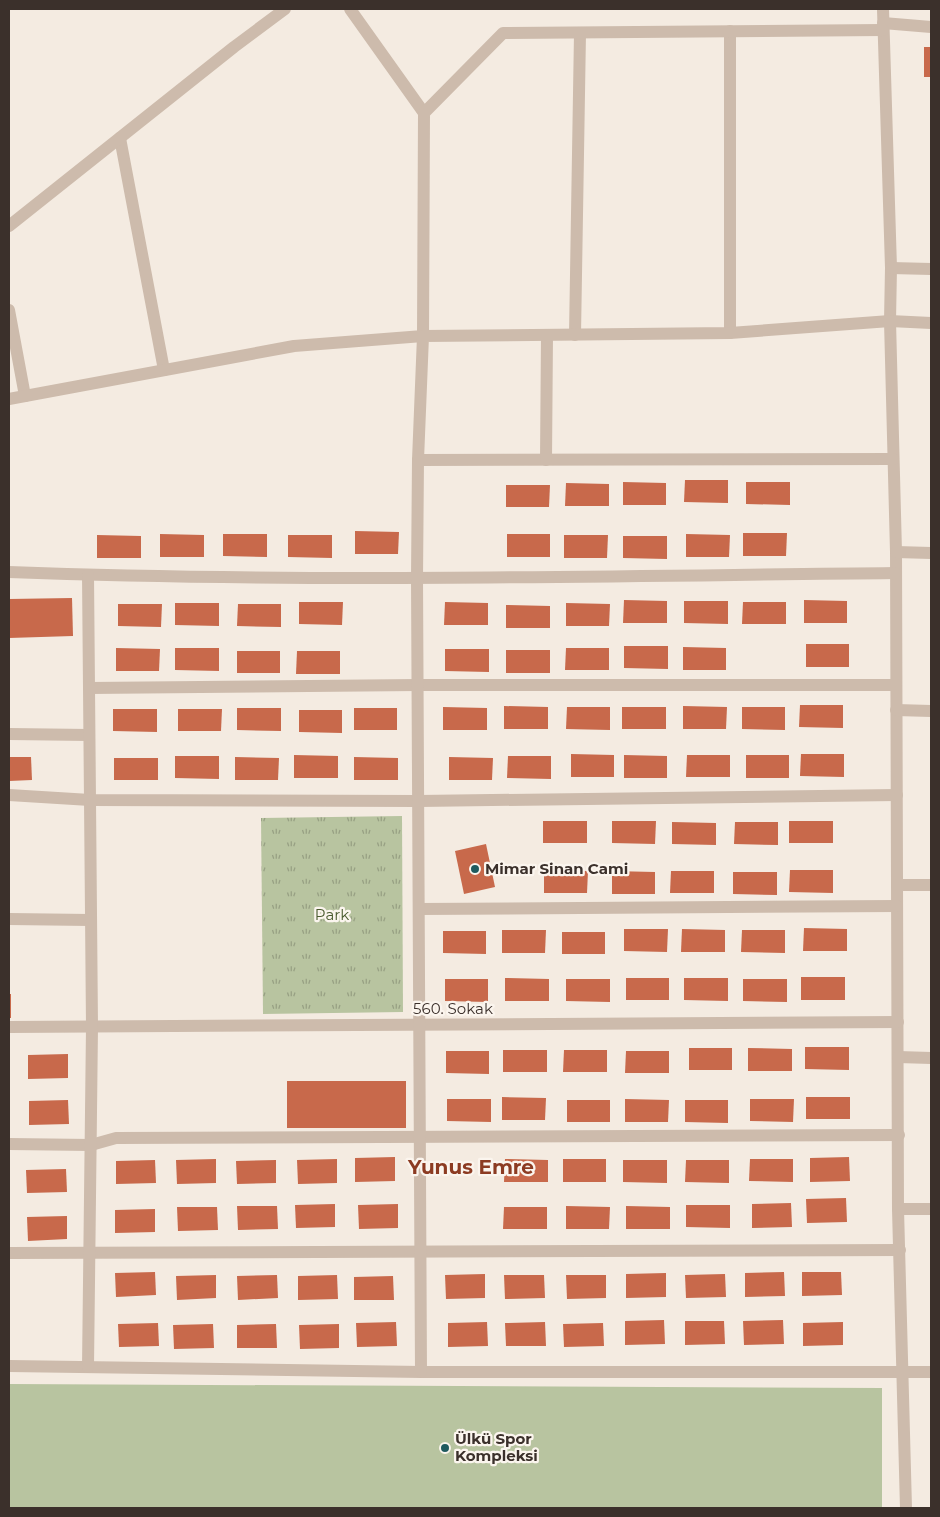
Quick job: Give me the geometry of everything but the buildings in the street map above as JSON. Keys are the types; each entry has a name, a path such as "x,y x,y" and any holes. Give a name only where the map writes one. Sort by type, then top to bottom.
{"street":[{"path":"9,226 234,47 285,9"},
{"path":"350,9 424,113 423,336 418,460 417,578 421,1372"},
{"path":"883,9 891,268 890,321 896,552 898,1209 906,1508"},
{"path":"424,113 503,33 730,32 931,27"},
{"path":"730,32 730,333"},
{"path":"575,335 580,33"},
{"path":"120,138 164,370"},
{"path":"891,268 931,268"},
{"path":"9,310 25,396"},
{"path":"9,399 294,346 423,336 730,333 890,321 931,324"},
{"path":"546,460 547,335"},
{"path":"418,460 893,459"},
{"path":"896,552 931,553"},
{"path":"9,572 88,575 417,578 895,572"},
{"path":"88,575 92,1027 88,1367"},
{"path":"89,688 418,685 896,685"},
{"path":"896,710 931,711"},
{"path":"9,734 89,735"},
{"path":"9,795 90,800 419,801 897,795"},
{"path":"897,885 931,886"},
{"path":"419,909 897,906"},
{"path":"9,919 90,920"},
{"name":"560. Sokak","path":"9,1027 898,1022"},
{"path":"898,1057 931,1058"},
{"path":"9,1144 91,1145 116,1138 899,1135"},
{"path":"898,1209 931,1209"},
{"path":"9,1253 900,1250"},
{"path":"9,1366 421,1372 931,1372"}],"green space":[{"name":"Park","path":"402,816 403,1012 263,1014 261,818"},
{"name":"Ülkü Spor Kompleksi","path":"9,1384 882,1388 882,1508 9,1508"}],"place":[{"name":"Mimar Sinan Cami","path":"475,869"},
{"name":"Ülkü Spor Kompleksi","path":"445,1448"}],"district":[{"name":"Yunus Emre","path":"471,1167"}]}
